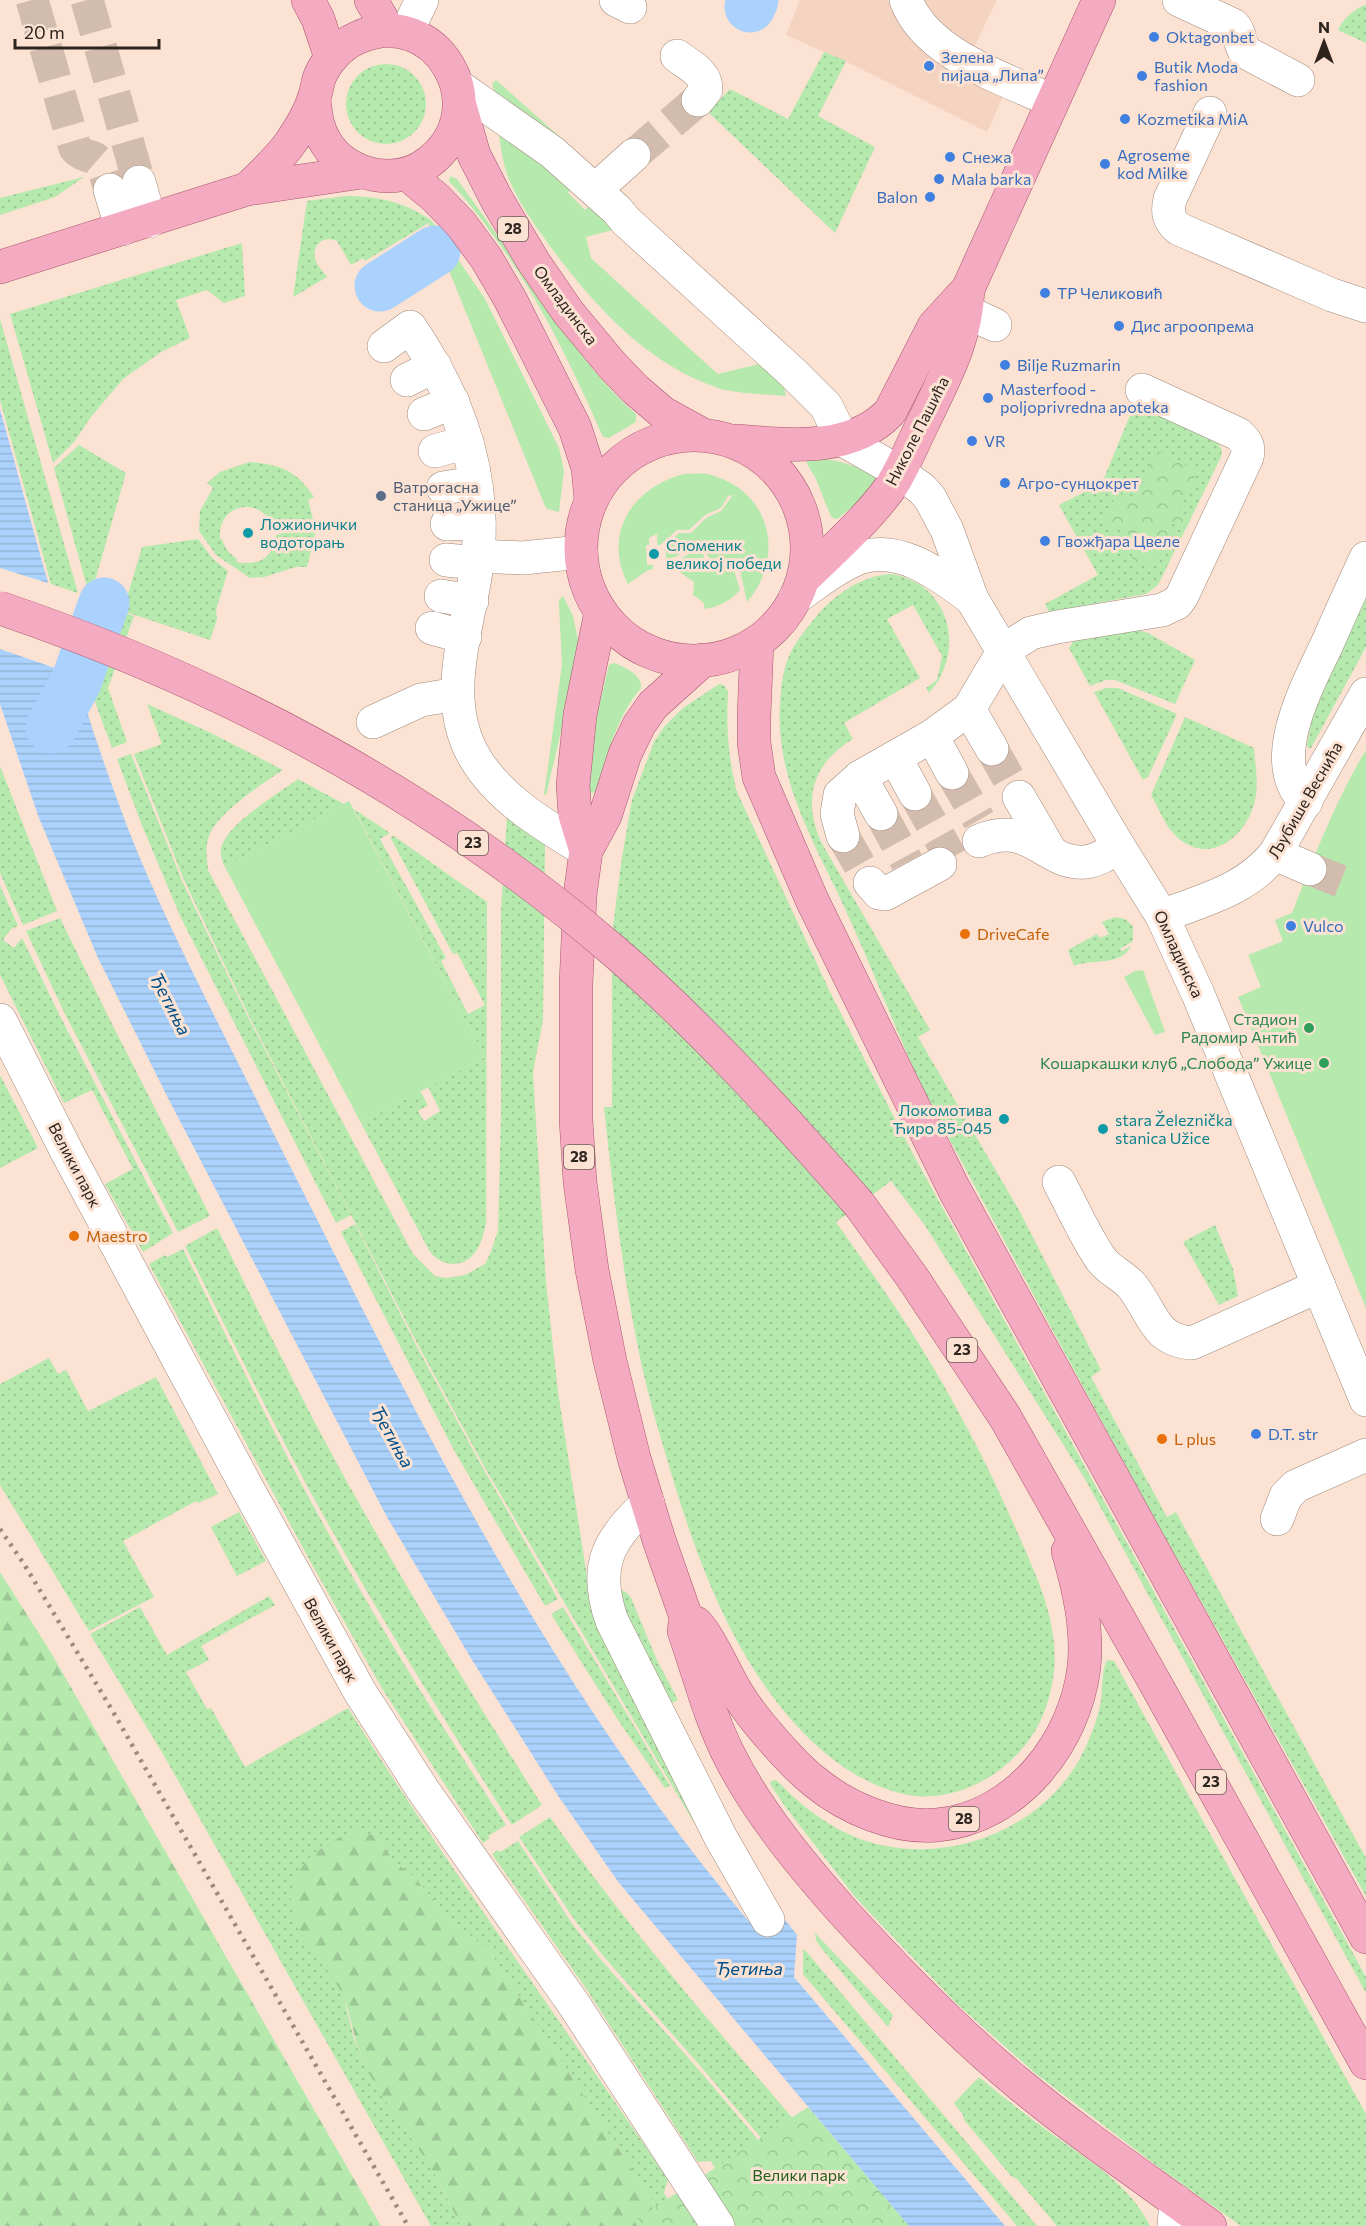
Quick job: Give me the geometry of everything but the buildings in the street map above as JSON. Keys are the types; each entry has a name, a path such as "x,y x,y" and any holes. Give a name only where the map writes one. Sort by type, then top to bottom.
{"main road":[{"path":"308,0 318,19 331,58"},
{"path":"371,0 397,32"},
{"name":"Николе Пашића","path":"799,588 884,495 899,472 976,308 1052,101 1099,0"},
{"path":"248,189 291,142 314,100 319,77 331,58 357,38 373,33 397,32 419,38 435,50 449,67 459,96 456,128 445,148 428,164 408,174 384,177 362,172 341,160 326,144 316,123 314,100"},
{"name":"Омладинска","path":"459,96 474,155 497,200 533,261 568,312 612,365 663,413 713,437 744,447 772,466 793,494 801,509 807,548 799,588"},
{"path":"0,267 248,189 362,172"},
{"path":"408,174 461,224 486,258 510,299 575,428 588,468 591,500"},
{"name":"Николе Пашића","path":"713,437 791,444 843,440 866,431 881,422 890,412 934,326 976,308"},
{"path":"713,437 664,439 646,446 614,468 601,483 591,500 585,519 581,552 584,577 591,596 601,612 621,634 645,650 683,660 703,660 722,657 757,642 786,615 799,588"},
{"name":"23","path":"0,608 65,630 144,661 232,701 335,755 424,809 498,860 615,952 737,1069 859,1204 906,1268 1005,1417 1366,2062"},
{"name":"28","path":"586,851 575,815 573,785 580,715 601,612"},
{"path":"757,642 754,743 759,777 812,900 954,1189 1366,1937"},
{"name":"28","path":"703,660 653,705 639,724 605,816 586,851 580,895 576,984 576,1097 580,1182 592,1270 610,1361 658,1540 686,1617 699,1624 738,1696 795,1764 815,1783 865,1812 890,1821 914,1825 938,1825 961,1820 983,1813 1006,1800 1048,1760 1061,1740 1079,1692 1085,1645 1083,1616 1073,1570 1053,1503"},
{"path":"686,1617 684,1631 715,1723 730,1759 755,1800 811,1876 896,1970 952,2026 1175,2214 1210,2226"}],"street":[{"path":"397,32 422,0"},
{"path":"906,0 916,20 940,45 958,57 1052,101"},
{"path":"1179,0 1234,26 1245,52 1298,80"},
{"path":"677,56 703,76 706,82 706,90 698,100"},
{"path":"459,96 552,152 595,190 793,373 825,406 843,440"},
{"path":"1210,113 1170,199 1168,211 1171,221 1179,229 1332,295 1366,306"},
{"path":"595,190 634,155"},
{"path":"125,186 125,228"},
{"path":"384,346 410,327 421,373 438,408 467,442 475,483 479,523 456,598 465,637 457,694 463,728 475,757 486,773 526,811 586,851"},
{"path":"843,836 838,823 837,805 840,795 860,777 932,736 969,709 1004,650 1031,633 1162,610 1177,603 1182,596 1247,457 1247,442 1238,435 1142,390"},
{"name":"Омладинска","path":"843,440 899,472 922,489 936,507 947,530 972,599 1162,916 1198,994 1366,1400"},
{"path":"435,450 467,442"},
{"path":"443,488 475,483"},
{"path":"447,524 479,523"},
{"path":"467,560 524,558 581,552"},
{"name":"Омладинска","path":"799,588 857,559 875,555 915,562 932,569 972,599"},
{"path":"1306,802 1296,791 1290,773 1288,761 1292,730 1306,691 1366,558"},
{"path":"432,628 465,637"},
{"path":"373,722 421,700 457,694"},
{"name":"Љубише Веснића","path":"1162,916 1239,886 1264,868 1306,802 1366,694"},
{"path":"969,709 993,749"},
{"path":"932,736 952,773"},
{"path":"894,757 915,794"},
{"path":"860,777 881,814"},
{"path":"1019,797 1051,852"},
{"path":"982,833 1019,836 1068,860 1085,862 1095,860 1119,847"},
{"path":"1275,854 1310,869"},
{"path":"870,883 879,893 885,894 921,868"},
{"name":"Велики парк","path":"0,1020 67,1152 245,1484 360,1692 423,1790 575,2006 718,2226"},
{"path":"1059,1182 1101,1259 1111,1270 1132,1285 1160,1330 1169,1338 1192,1343 1319,1286"},
{"path":"1277,1518 1286,1496 1296,1486 1366,1455"},
{"path":"648,1503 627,1521 613,1543 605,1563 603,1581 605,1600 612,1621 721,1838 768,1920"}],"shaded area":[{"name":"Зелена пијаца „Липа”","path":"800,0 997,0 972,51 1005,92 987,132 851,64 786,35"}],"green space":[{"path":"1366,5 1366,43 1338,30 1350,14"},
{"path":"824,52 846,61 818,116 875,147 835,233 708,112 730,89 788,119"},
{"path":"386,64 401,67 414,76 423,89 426,104 423,119 414,132 401,141 386,144 371,141 358,132 349,119 346,104 349,89 358,76 371,67"},
{"path":"496,80 568,144 565,145 495,93 492,84"},
{"path":"499,134 573,187 568,193 585,210 591,204 613,230 586,237 591,258 700,358 718,374 759,364 784,386 786,396 743,393 718,388 667,364 623,330 584,289 527,213 507,174"},
{"path":"450,176 457,179 581,354 636,414 636,422 609,438 603,437 556,338 525,282 489,230 449,181"},
{"path":"84,177 55,197 0,215 0,198"},
{"path":"346,196 391,201 412,209 432,221 365,261 363,258 351,265 337,241 327,239 319,243 315,251 316,261 327,277 293,297 307,201"},
{"path":"432,221 485,299 559,448 564,471 559,512 547,509 545,506 428,224"},
{"path":"242,243 245,296 224,303 207,290 176,300 190,338 161,352 123,379 91,417 74,442 53,463 10,314"},
{"path":"0,319 78,593 51,584 0,400"},
{"path":"1136,401 1217,441 1222,450 1221,457 1158,585 1146,594 1049,612 1045,604 1098,575 1059,505 1102,483"},
{"path":"79,445 126,473 90,598 54,468"},
{"path":"1158,451 1198,471 1178,511 1191,518 1187,527 1174,521 1151,568 1132,559 1141,540 1103,522 1118,491 1135,499"},
{"path":"820,458 857,467 876,479 875,484 837,519 831,517 816,479 806,462"},
{"path":"249,462 279,467 294,474 314,497 308,500 313,519 275,529 269,518 260,511 251,507 242,507 225,517 220,539 237,559 236,562 252,563 268,555 272,550 276,535 315,524 316,531 307,567 296,567 264,577 250,578 216,555 199,531 200,511 213,488 207,483 220,472"},
{"path":"684,474 707,474 728,482 745,493 758,509 766,526 769,545 766,565 759,584 747,602 740,570 731,560 710,559 699,544 672,558 666,559 666,551 664,551 679,533 691,533 706,518 721,511 733,495 728,496 721,508 705,515 689,530 677,530 660,545 657,545 657,534 649,538 649,545 646,545 647,565 653,565 653,569 628,584 621,565 619,547 621,530 627,515 637,501 650,490 666,480"},
{"path":"198,539 213,559 228,571 210,640 123,611 142,547"},
{"path":"696,549 702,552 706,562 733,567 740,590 733,597 715,607 705,609 703,602 693,595 694,582 670,565"},
{"path":"891,574 911,580 927,590 939,605 946,621 949,639 947,658 941,676 929,693 926,688 937,680 942,656 913,605 887,619 920,678 844,723 853,739 828,759 820,771 812,796 815,826 821,842 930,1030 918,1037 1020,1212 1101,1370 1091,1377 1167,1517 1176,1512 1366,1858 1366,1896 1140,1492 925,1094 793,793 785,765 781,736 781,691 788,658 808,626 839,594 869,578"},
{"path":"1366,585 1366,647 1311,748 1308,748 1315,703"},
{"path":"563,596 573,616 578,640 576,668 546,795 544,795 562,665 559,600"},
{"path":"115,609 134,616 108,688 127,742 112,748 94,699 90,681"},
{"path":"1138,630 1148,633 1195,660 1175,704 1115,680 1106,680 1090,686 1069,648 1074,640"},
{"path":"614,663 636,675 641,688 632,699 619,724 596,792 592,793 589,791 593,731 609,665"},
{"path":"719,684 725,686 728,692 728,742 737,792 830,992 914,1156 1366,1977 1366,1993 1085,1479 924,1224 891,1181 836,1222 898,1311 959,1412 1030,1560 1051,1623 1055,1661 1049,1698 1041,1720 1024,1747 1010,1762 976,1784 938,1796 899,1793 859,1777 807,1737 765,1686 724,1615 712,1590 683,1513 645,1378 624,1267 604,1107 612,1107 612,934 632,800 654,742 664,727 683,708"},
{"path":"1106,688 1118,688 1177,714 1148,777 1143,780 1094,692"},
{"path":"147,704 213,734 283,770 230,809 214,827 207,844 208,870 413,1254 435,1276 446,1278 465,1275 485,1264 498,1231 501,1116 501,910 507,818 545,845 543,1020 533,1072 534,1090 546,1282 558,1392 588,1583 699,1820 693,1821 485,1468 418,1345 250,1018 184,880 134,754 162,744"},
{"path":"1185,717 1254,748 1257,783 1253,808 1239,832 1229,841 1217,847 1204,849 1191,846 1178,838 1166,824 1151,795"},
{"name":"Стадион Радомир Антић","path":"1366,750 1366,1308 1238,997 1261,987 1248,955 1283,941 1275,920 1292,913 1335,809"},
{"path":"131,754 183,883 249,1019 351,1215 336,1223 181,918 117,759"},
{"path":"0,766 57,911 23,925 0,873"},
{"path":"298,779 344,804 225,867 221,849 232,830 254,810"},
{"path":"349,801 485,1057 361,1123 225,867"},
{"path":"354,809 390,833 380,839 446,958 441,961 468,1014 485,1005 457,953 453,954 390,837 394,836 487,902 486,1223 476,1251 471,1257 459,1263 441,1261 430,1252 361,1123 420,1091 428,1105 418,1111 424,1121 440,1111 428,1087 485,1057"},
{"path":"0,885 18,926 11,929 3,940 14,948 22,938 173,1233 143,1252 105,1184 133,1169 92,1090 64,1103 0,975"},
{"path":"1115,917 1125,919 1133,926 1133,941 1120,949 1122,951 1131,946 1126,953 1114,959 1074,966 1068,950 1097,934 1100,938 1109,934 1102,922"},
{"path":"60,918 210,1216 178,1232 64,1012 26,931"},
{"path":"1143,970 1165,1032 1155,1035 1124,977 1135,971"},
{"path":"0,1075 38,1148 0,1168"},
{"path":"355,1224 417,1347 558,1599 545,1606 455,1452 341,1232"},
{"path":"1215,1225 1233,1269 1238,1296 1219,1305 1183,1242"},
{"path":"217,1228 309,1411 365,1514 439,1640 542,1805 512,1825 419,1678 331,1529 185,1246"},
{"path":"183,1249 271,1425 347,1567 413,1678 506,1825 488,1836 490,1838 483,1843 383,1690 315,1570 149,1264"},
{"path":"49,1358 58,1374 66,1370 88,1411 156,1377 218,1494 198,1503 196,1501 123,1541 154,1597 89,1631 0,1485 0,1384"},
{"path":"239,1512 266,1561 237,1576 211,1527"},
{"path":"0,1572 50,1651 381,2226 0,2226"},
{"path":"619,1589 631,1598 657,1660 678,1700 668,1705 615,1591"},
{"path":"269,1596 275,1605 201,1646 209,1660 186,1672 207,1709 211,1708 245,1767 348,1708 466,1886 668,2180 664,2193 672,2206 669,2226 490,1952 446,1915 416,1879 392,1859 378,1837 329,1970 343,1995 354,2039 364,2064 434,2172 461,2226 431,2226 163,1754 90,1634 140,1607 167,1655"},
{"path":"563,1607 670,1786 665,1788 618,1720 551,1614"},
{"path":"1107,1660 1114,1661 1366,2114 1366,2226 1241,2226 1157,2166 1035,2073 957,2004 856,1898 770,1784 771,1781 776,1780 818,1817 858,1838 893,1847 929,1849 965,1844 999,1832 1030,1814 1057,1790 1079,1760 1097,1716"},
{"path":"550,1817 618,1909 838,2171 810,2196 576,1922 519,1837"},
{"path":"361,1831 378,1837 392,1859 416,1879 446,1915 490,1952 669,2226 461,2226 433,2171 371,2077 360,2055 342,1994 303,1936 293,1912 292,1886 305,1863 325,1845"},
{"path":"518,1841 573,1925 602,1961 699,2070 831,2226 718,2174 711,2161 698,2162 587,1990 492,1854"},
{"path":"815,1933 893,2015 888,2027 821,1948"},
{"path":"803,1950 1037,2226 1017,2226 803,1974"},
{"path":"979,2077 1109,2176 1132,2198 1150,2226 1057,2226 964,2120 954,2103"},
{"name":"Велики парк","path":"808,2107 909,2226 638,2226 637,2219"}],"water":[{"name":"Ђетиња","path":"0,409 74,671 108,775 139,855 177,940 232,1051 363,1310 448,1471 539,1628 639,1780 751,1924 783,1917 797,1935 794,1977 1005,2226 909,2226 619,1883 559,1797 472,1660 387,1517 169,1100 98,958 39,818 0,704"}],"pier":[{"path":"0,568 51,584 78,676 0,649"}],"waterway":[{"path":"750,7 753,0"},
{"path":"380,286 435,251"},
{"path":"51,728 76,682 104,603"}],"tunnel":[{"path":"32,0 75,148 100,163 110,190"},
{"path":"87,0 139,182"},
{"path":"634,155 698,100"},
{"path":"992,749 1019,797"},
{"path":"952,773 979,820"},
{"path":"915,794 951,858"},
{"path":"881,814 907,862"},
{"path":"843,836 870,883"},
{"path":"1310,869 1345,883"}],"railway":[{"path":"0,1529 24,1564 112,1710 408,2226"}],"place":[{"name":"Oktagonbet","path":"1154,37"},
{"name":"Зелена пијаца „Липа”","path":"929,66"},
{"name":"Butik Moda fashion","path":"1142,76"},
{"name":"Kozmetika MiA","path":"1125,119"},
{"name":"Снежа","path":"950,157"},
{"name":"Agroseme kod Milke","path":"1105,164"},
{"name":"Mala barka","path":"939,179"},
{"name":"Balon","path":"930,197"},
{"name":"ТР Челиковић","path":"1045,293"},
{"name":"Дис агроопрема","path":"1119,326"},
{"name":"Bilje Ruzmarin","path":"1005,365"},
{"name":"Masterfood - poljoprivredna apoteka","path":"988,398"},
{"name":"VR","path":"972,441"},
{"name":"Агро-сунцокрет","path":"1005,483"},
{"name":"Ватрогасна станица „Ужице”","path":"381,496"},
{"name":"Ложионички водоторањ","path":"248,533"},
{"name":"Гвожђара Цвеле","path":"1045,541"},
{"name":"Споменик великој победи","path":"654,554"},
{"name":"Vulco","path":"1291,926"},
{"name":"DriveCafe","path":"965,934"},
{"name":"Стадион Радомир Антић","path":"1309,1028"},
{"name":"Кошаркашки клуб „Слобода” Ужице","path":"1324,1063"},
{"name":"Локомотива Ћиро 85-045","path":"1004,1119"},
{"name":"stara Železnička stanica Užice","path":"1103,1129"},
{"name":"Maestro","path":"74,1236"},
{"name":"D.T. str","path":"1256,1434"},
{"name":"L plus","path":"1162,1439"}]}
